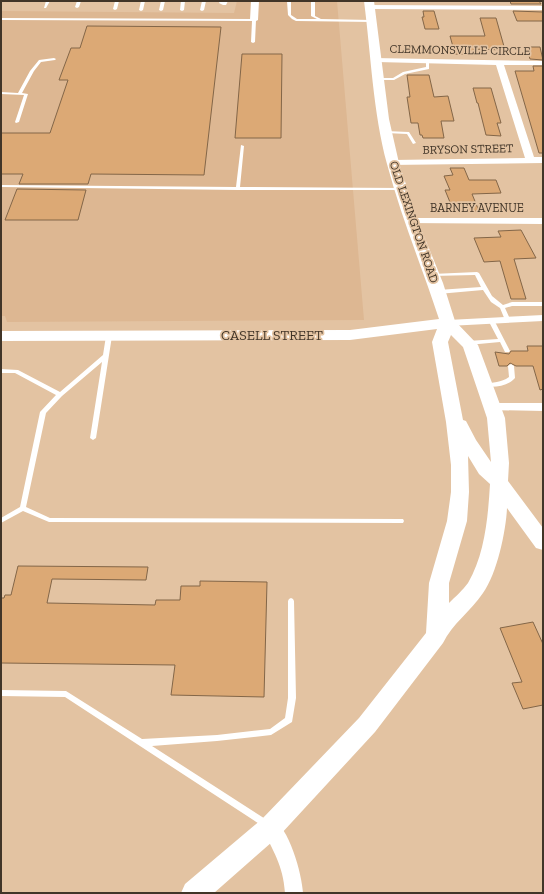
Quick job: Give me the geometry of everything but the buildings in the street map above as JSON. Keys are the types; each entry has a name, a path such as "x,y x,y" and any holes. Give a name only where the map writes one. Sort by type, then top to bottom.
{"main road":[{"name":"OLD LEXINGTON ROAD","path":"194,893 271,827 367,725 435,637 438,629 476,588 487,561 498,520 500,463 496,418 485,385 468,343 448,323 432,275 411,221 393,163 383,119 369,4"},
{"name":"CASELL STREET","path":"1,336 350,335 448,323"},
{"path":"438,629 439,583 457,521 460,492 460,465 452,406 440,342 448,323"},
{"path":"452,406 468,442 486,469 499,482 543,543"}],"street":[{"path":"254,20 256,1"},
{"path":"369,4 543,8"},
{"name":"CLEMMONSVILLE CIRCLE","path":"377,60 543,63"},
{"path":"499,62 530,160"},
{"name":"BRYSON STREET","path":"393,163 543,160"},
{"name":"BARNEY AVENUE","path":"411,221 543,221"},
{"name":"CASELL STREET","path":"448,323 543,318"},
{"path":"492,407 543,407"},
{"path":"271,827 287,855 294,893"}],"lane":[{"path":"45,7 48,1"},
{"path":"77,7 79,1"},
{"path":"115,9 118,1"},
{"path":"141,10 143,1"},
{"path":"162,10 163,1"},
{"path":"182,10 183,1"},
{"path":"202,10 204,1"},
{"path":"289,1 289,15 292,19 372,21"},
{"path":"313,1 313,16 323,20"},
{"path":"1,19 254,20 253,42"},
{"path":"19,94 32,71 40,61 54,59"},
{"path":"379,79 394,79 404,73 428,68 429,66 427,61"},
{"path":"1,93 26,94 17,122"},
{"path":"386,132 408,133 414,143"},
{"path":"238,189 242,146"},
{"path":"1,186 238,189 401,188"},
{"path":"432,275 477,274 484,288 495,303 502,307 507,319"},
{"path":"438,292 484,288"},
{"path":"502,307 512,304 543,304"},
{"path":"491,320 507,352"},
{"path":"93,438 110,336"},
{"path":"468,343 502,340"},
{"path":"1,521 23,508 43,412 60,395 106,356"},
{"path":"485,385 503,384 508,382 512,378 511,366"},
{"path":"1,371 16,371 60,395"},
{"path":"23,508 49,520 401,521"},
{"path":"140,743 218,738 271,732 289,720 292,698 291,602"},
{"path":"1,693 66,694 271,827"}],"shaded area":[{"path":"237,1 337,1 364,320 7,322 5,316 1,316 1,11 234,13"}]}
